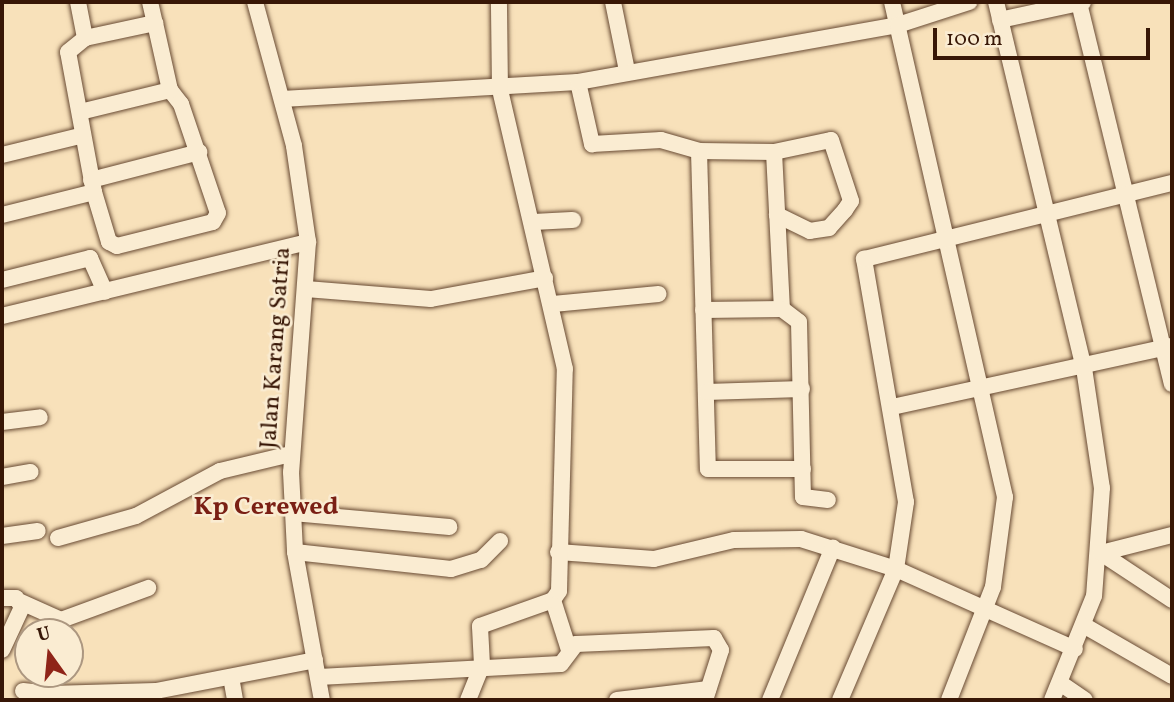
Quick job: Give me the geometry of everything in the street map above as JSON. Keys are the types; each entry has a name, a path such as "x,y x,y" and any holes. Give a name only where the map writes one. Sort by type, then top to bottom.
{"street":[{"path":"78,2 85,38"},
{"path":"150,2 155,23 170,90 199,152 217,207 213,222 117,246 109,242 80,135 80,113 68,52 85,38 155,23"},
{"name":"Jalan Karang Satria","path":"255,2 282,99 308,242 291,454 295,552 322,700"},
{"path":"468,700 482,665 480,626 553,600 559,591 565,369 553,304 500,90 499,2"},
{"path":"613,2 627,71"},
{"path":"892,2 984,387 1006,497 1002,552 986,608 949,700"},
{"path":"282,99 500,90 578,82 627,71 898,25 969,2"},
{"path":"996,2 1084,368 1102,488 1101,553 1085,626 1052,700"},
{"path":"1000,20 1081,2 1126,196 1168,347 1172,384"},
{"path":"578,82 592,144 661,140 699,152 774,152 831,140 850,201 829,228 810,230 778,215"},
{"path":"80,113 170,90"},
{"path":"2,155 80,135"},
{"path":"2,215 199,152"},
{"path":"699,152 708,469 803,468"},
{"path":"774,152 782,309"},
{"path":"840,700 896,569 906,502 892,407 862,274 864,260 948,238 1048,219 1172,183"},
{"path":"532,222 573,220"},
{"path":"2,316 308,242"},
{"path":"2,280 90,258 104,292"},
{"path":"306,289 431,299 545,278"},
{"path":"553,304 659,294"},
{"path":"703,310 782,309 799,322 803,497 828,500"},
{"path":"892,407 1084,368 1168,347"},
{"path":"706,392 802,389"},
{"path":"2,422 40,416"},
{"path":"58,538 135,516 220,471 291,454"},
{"path":"2,477 31,472"},
{"path":"293,513 449,527"},
{"path":"2,536 38,531"},
{"path":"1101,553 1172,535"},
{"path":"558,552 654,558 768,536 833,547 896,569 1075,649"},
{"path":"295,552 451,569 481,560 500,541"},
{"path":"770,700 833,547"},
{"path":"1101,553 1172,600"},
{"path":"2,598 21,602 61,620 148,588"},
{"path":"553,600 569,650"},
{"path":"2,650 21,602"},
{"path":"1085,626 1172,676"},
{"path":"319,677 482,665 561,664 576,644 714,638 721,650 707,695 617,700"},
{"path":"23,691 49,697 157,696 315,660"},
{"path":"231,677 235,700"},
{"path":"1060,683 1085,700"}],"district":[{"name":"Kp Cerewed","path":"266,508"}]}
